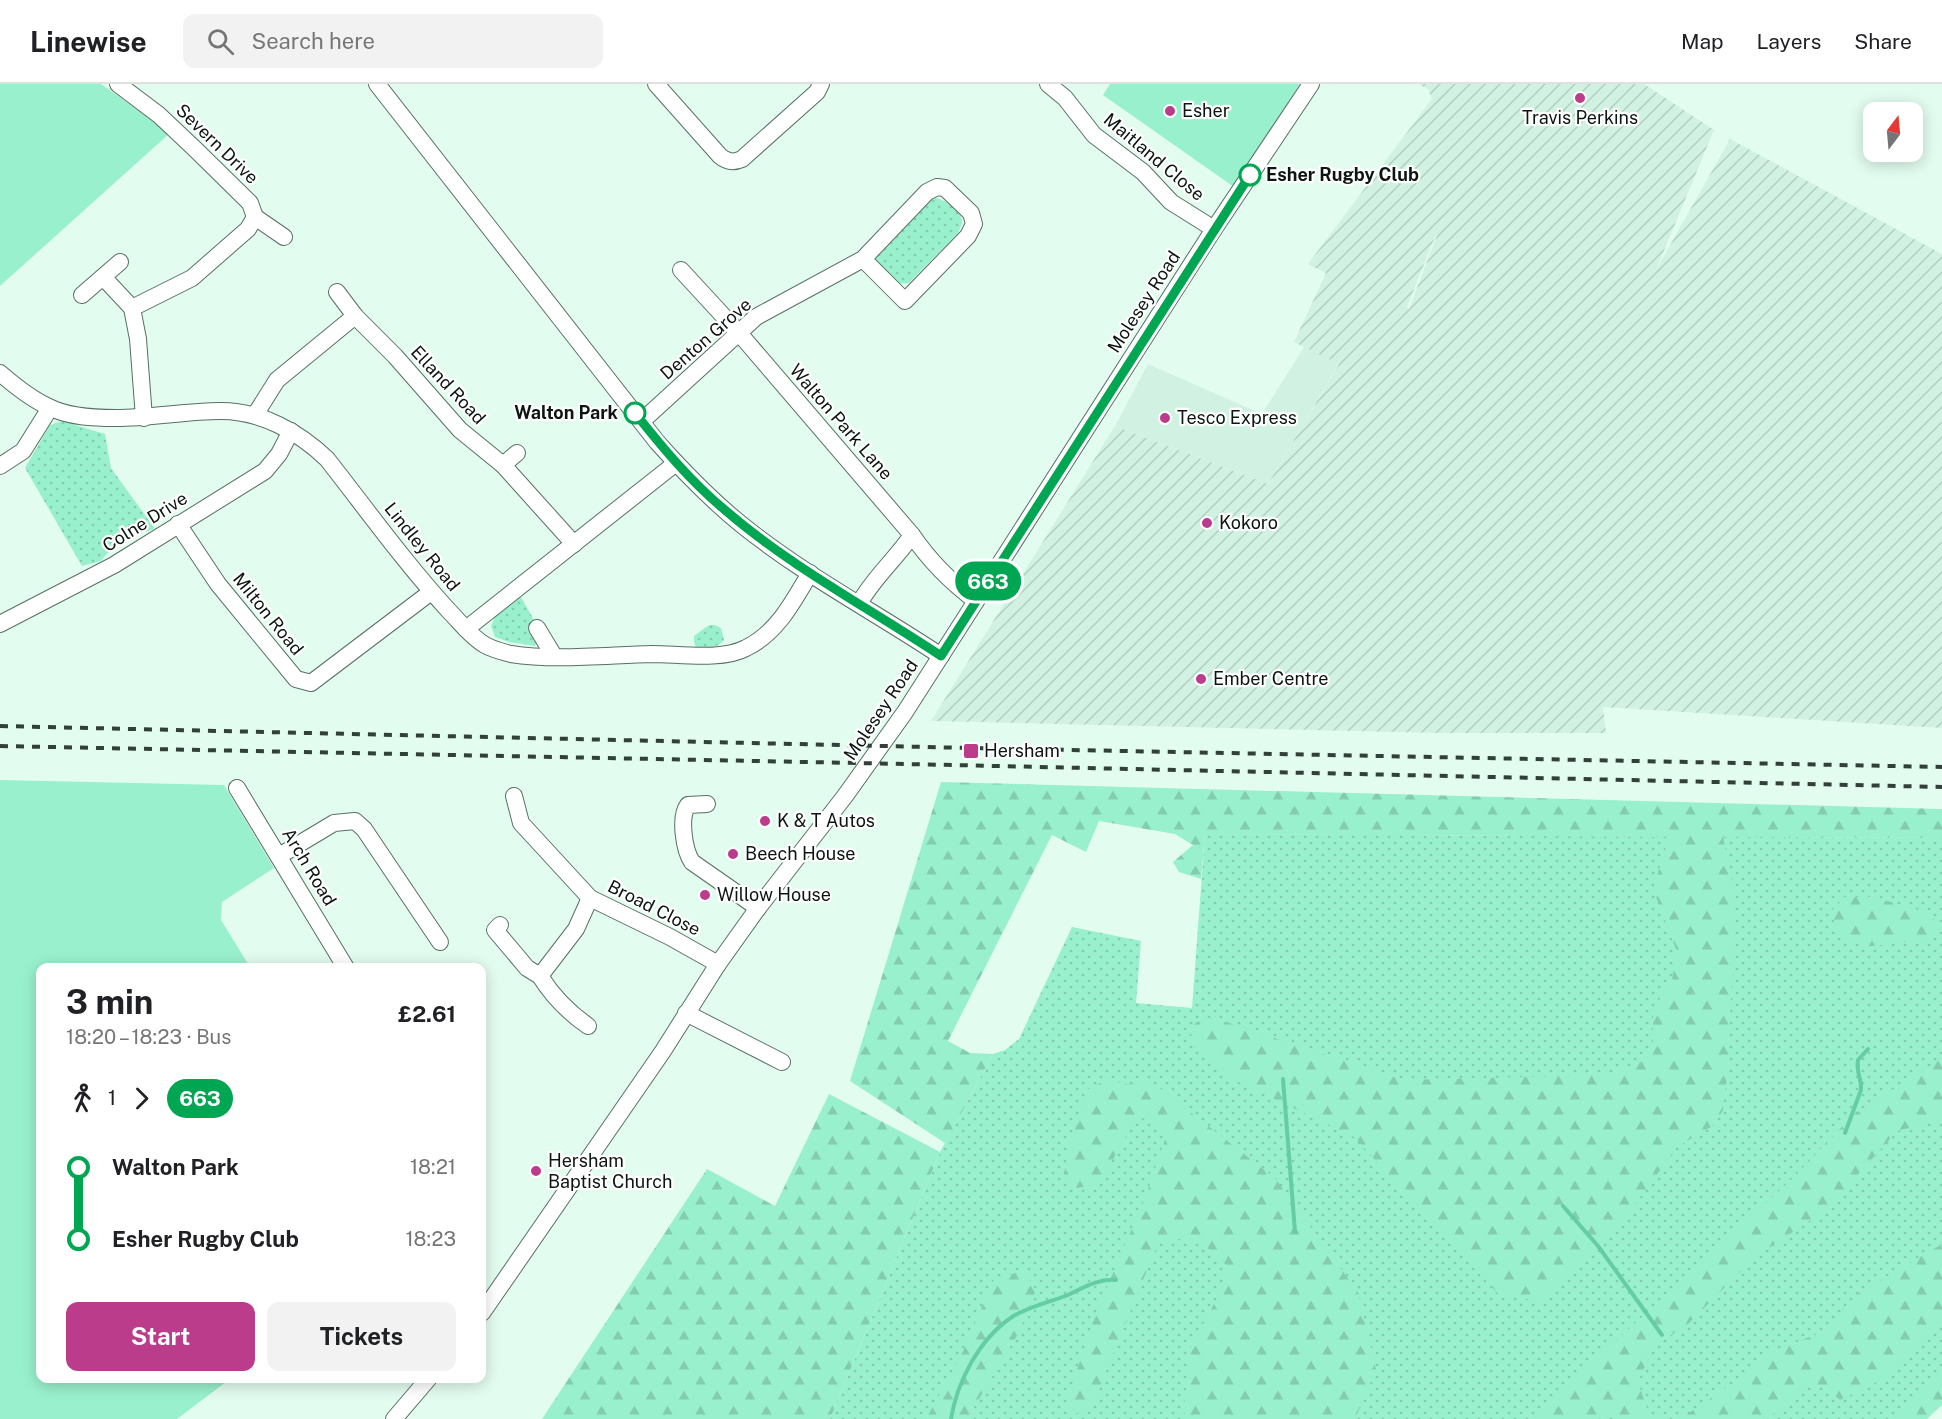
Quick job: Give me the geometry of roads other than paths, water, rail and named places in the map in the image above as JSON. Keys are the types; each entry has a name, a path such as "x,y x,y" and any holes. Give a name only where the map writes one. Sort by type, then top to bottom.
{"street":[{"name":"Severn Drive","path":"118,84 159,115 250,203 255,217 284,237"},
{"path":"377,84 676,463 744,527 810,573 941,656"},
{"path":"656,84 720,156 732,162 742,159 817,92 820,84"},
{"name":"Maitland Close","path":"1048,84 1065,98 1094,135 1143,172 1171,202 1214,230"},
{"name":"Molesey Road","path":"486,1307 718,964 758,908 845,796 905,712 1214,230 1311,84"},
{"name":"Denton Grove","path":"642,422 756,317 862,258 927,192 937,187 945,189 971,213 974,224 968,236 905,301 862,258"},
{"path":"132,308 192,278 248,228 255,217"},
{"path":"82,295 120,262"},
{"name":"Walton Park Lane","path":"681,270 739,333 912,535 923,551 976,601"},
{"path":"103,277 132,308 138,339 144,418"},
{"name":"Elland Road","path":"337,292 355,316 395,356 460,430 503,465 574,544"},
{"path":"255,415 276,380 355,316"},
{"name":"Lindley Road","path":"0,373 23,392 50,408 76,415 144,418 222,411 255,415 291,431 309,442 327,459 431,592 466,629 485,645 510,654 712,656 744,650 758,642 776,625 810,573"},
{"path":"0,466 23,451 50,408"},
{"name":"Colne Drive","path":"0,624 114,565 265,471 279,454 291,431"},
{"path":"503,465 517,453"},
{"path":"466,629 676,463"},
{"name":"Milton Road","path":"178,524 218,584 296,679 311,682 431,592"},
{"path":"859,604 870,586 895,559 912,535"},
{"path":"537,628 554,656"},
{"name":"Arch Road","path":"237,788 343,963"},
{"name":"Broad Close","path":"516,796 521,823 590,898 670,937 718,964"},
{"path":"707,804 688,805 684,811 685,852 692,862 758,908"},
{"path":"279,855 334,823 355,821 364,829 440,942"},
{"path":"540,976 576,929 590,898"},
{"path":"500,925 495,930 527,968 540,976 566,1011 588,1026"},
{"path":"686,1013 782,1062"},
{"path":"394,1419 425,1383"}],"waterway":[{"path":"1845,1133 1861,1090 1858,1060 1868,1049"},
{"path":"1283,1079 1295,1232"},
{"path":"1563,1206 1598,1246 1662,1335"},
{"path":"951,1419 958,1391 971,1362 1000,1326 1018,1313 1032,1307 1097,1282 1116,1280"}],"railway":[{"path":"0,726 1942,767"},
{"path":"0,746 1942,787"}],"place":[{"name":"Travis Perkins","path":"1580,98"},
{"name":"Esher","path":"1170,111"},
{"name":"Esher Rugby Club","path":"1250,175"},
{"name":"Walton Park","path":"635,413"},
{"name":"Tesco Express","path":"1165,418"},
{"name":"Kokoro","path":"1207,523"},
{"name":"Ember Centre","path":"1201,679"},
{"name":"Hersham","path":"971,751"},
{"name":"K & T Autos","path":"765,821"},
{"name":"Beech House","path":"733,854"},
{"name":"Willow House","path":"705,895"},
{"name":"Hersham Baptist Church","path":"536,1171"}]}
